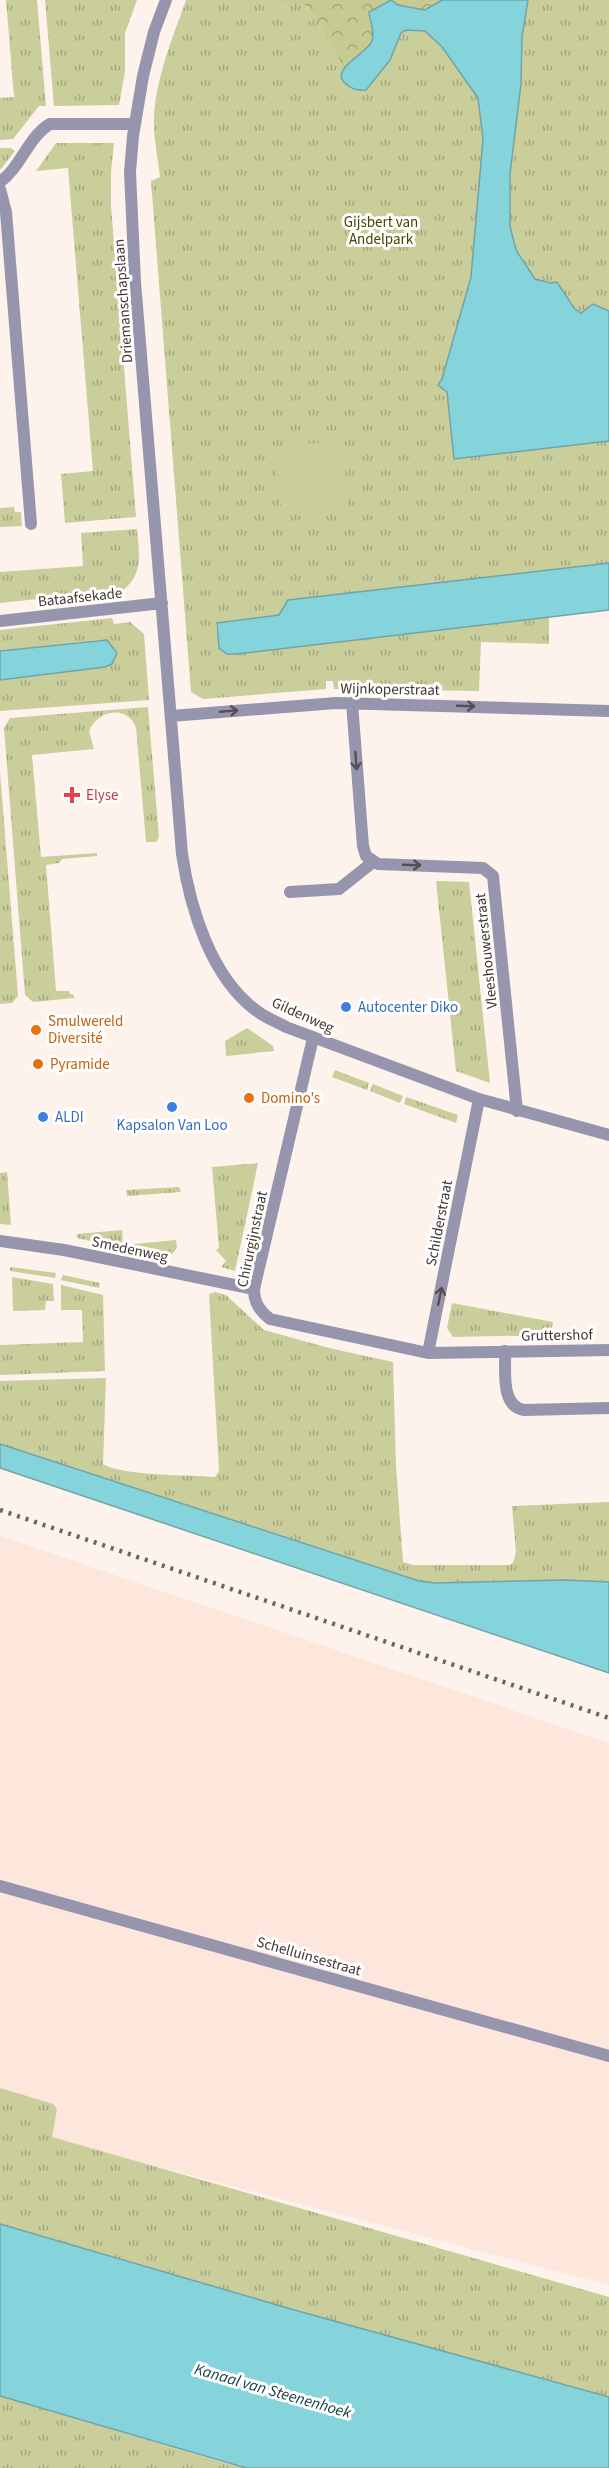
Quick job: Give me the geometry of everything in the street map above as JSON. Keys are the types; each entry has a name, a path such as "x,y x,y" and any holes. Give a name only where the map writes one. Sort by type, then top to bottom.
{"street":[{"name":"Driemanschapslaan","path":"162,603 135,282 130,172 142,76 154,32 166,0"},
{"path":"0,182 8,175 41,130 50,124 135,124"},
{"path":"0,189 6,212 31,524"},
{"name":"Bataafsekade","path":"0,621 162,603"},
{"name":"Gildenweg","path":"162,603 186,882 190,902 204,939 221,969 248,1003 278,1023 313,1038 479,1099 609,1135"},
{"name":"Wijnkoperstraat","path":"171,716 320,703 609,711"},
{"path":"290,892 339,889 373,862 366,856 363,846 352,703"},
{"name":"Vleeshouwerstraat","path":"373,862 477,867 491,873 495,884 517,1111"},
{"name":"Chirurgijnstraat","path":"313,1038 254,1289 259,1309 270,1319 428,1353"},
{"name":"Schilderstraat","path":"428,1353 479,1099"},
{"name":"Smedenweg","path":"0,1241 64,1250 254,1289"},
{"name":"Gruttershof","path":"428,1353 609,1350"},
{"name":"Gruttershof","path":"505,1351 508,1396 516,1408 524,1410 609,1408"},
{"name":"Schelluinsestraat","path":"0,1886 609,2056"}],"shaded area":[{"path":"0,1536 609,1743 609,2285 22,2131 0,2122"}],"green space":[{"path":"6,0 37,0 46,106 39,106 13,139 0,140 0,98 14,97"},
{"path":"45,0 137,0 125,33 125,72 119,105 54,106"},
{"name":"Gijsbert van Andelpark","path":"186,0 609,0 609,563 288,601 279,615 216,624 219,648 227,654 549,617 549,644 481,642 479,691 334,689 333,681 326,681 326,689 203,699 191,692 151,181 160,177 154,124 155,102 166,57"},
{"path":"274,0 390,0 383,3 372,27 373,37 369,47 344,68 309,6"},
{"path":"391,0 442,0 425,10 398,5"},
{"path":"56,143 114,143 111,206 136,517 65,523 61,474 93,471 68,168 36,171"},
{"path":"0,148 11,148 15,151 0,170"},
{"path":"341,440 349,507 282,515 274,448"},
{"path":"14,507 15,512 21,512 22,526 0,527 0,508"},
{"path":"137,529 139,562 130,584 123,590 0,603 0,572 83,566 81,533"},
{"path":"112,618 114,624 130,622 144,634 149,700 0,711 0,680 105,667 99,640 0,651 0,630"},
{"path":"148,707 159,837 156,842 146,842 136,728 126,715 105,714 93,724 89,731 94,749 32,755 41,857 97,853 97,856 62,859 59,863 46,865 56,991 69,991 74,998 33,1002 25,995 4,728 10,718"},
{"path":"0,772 18,996 12,1003 0,1004"},
{"path":"436,881 469,882 490,1083 456,1071"},
{"path":"247,1028 273,1046 274,1051 226,1056 225,1041"},
{"path":"335,1070 369,1083 367,1090 332,1077"},
{"path":"373,1084 403,1096 400,1103 370,1091"},
{"path":"406,1097 458,1115 456,1123 404,1104"},
{"path":"258,1163 235,1271 221,1267 226,1261 216,1250 219,1248 212,1167"},
{"path":"7,1172 11,1225 0,1224 0,1173"},
{"path":"179,1187 180,1192 127,1196 126,1190"},
{"path":"122,1230 123,1245 176,1240 177,1248 168,1258 77,1238 77,1234"},
{"path":"10,1267 56,1273 55,1278 10,1271"},
{"path":"63,1275 100,1283 99,1288 61,1280"},
{"path":"12,1277 53,1284 54,1301 46,1301 45,1310 13,1311"},
{"path":"61,1285 103,1295 105,1371 0,1375 0,1345 83,1342 82,1310 61,1310"},
{"path":"215,1292 226,1295 264,1330 329,1348 393,1362 396,1466 403,1562 413,1565 509,1565 513,1563 516,1552 512,1506 609,1502 609,1582 565,1580 436,1583 419,1581 0,1444 0,1381 106,1378 103,1464 140,1473 215,1477 219,1471 209,1294"},
{"path":"452,1303 553,1322 551,1335 453,1337 447,1328"},
{"path":"0,2088 53,2104 57,2109 52,2137 609,2297 609,2397 298,2311 0,2224"},
{"path":"0,2396 225,2463 246,2468 0,2468"}],"water":[{"path":"391,0 398,5 425,10 442,0 528,0 522,37 521,84 510,174 510,226 516,250 535,279 550,283 557,282 574,308 581,313 593,304 609,311 609,441 454,459 447,392 438,385 442,379 471,277 483,139 478,98 442,47 425,31 406,30 401,33 390,60 366,90 355,89 345,83 341,78 345,67 372,41 373,30 369,12"},
{"path":"609,563 609,610 237,654 227,654 219,648 217,623 279,615 288,600"},
{"path":"107,640 117,653 112,664 105,667 0,680 0,651"},
{"path":"0,1444 419,1581 436,1583 565,1580 609,1582 609,1673 0,1468"},
{"name":"Kanaal van Steenenhoek","path":"0,2224 298,2311 609,2397 609,2468 246,2468 0,2396"}],"railway":[{"path":"0,1510 609,1718"}],"place":[{"name":"Elyse","path":"72,795"},
{"name":"Autocenter Diko","path":"346,1007"},
{"name":"Smulwereld Diversité","path":"36,1030"},
{"name":"Pyramide","path":"38,1064"},
{"name":"Domino's","path":"249,1098"},
{"name":"Kapsalon Van Loo","path":"172,1107"},
{"name":"ALDI","path":"43,1117"}]}
